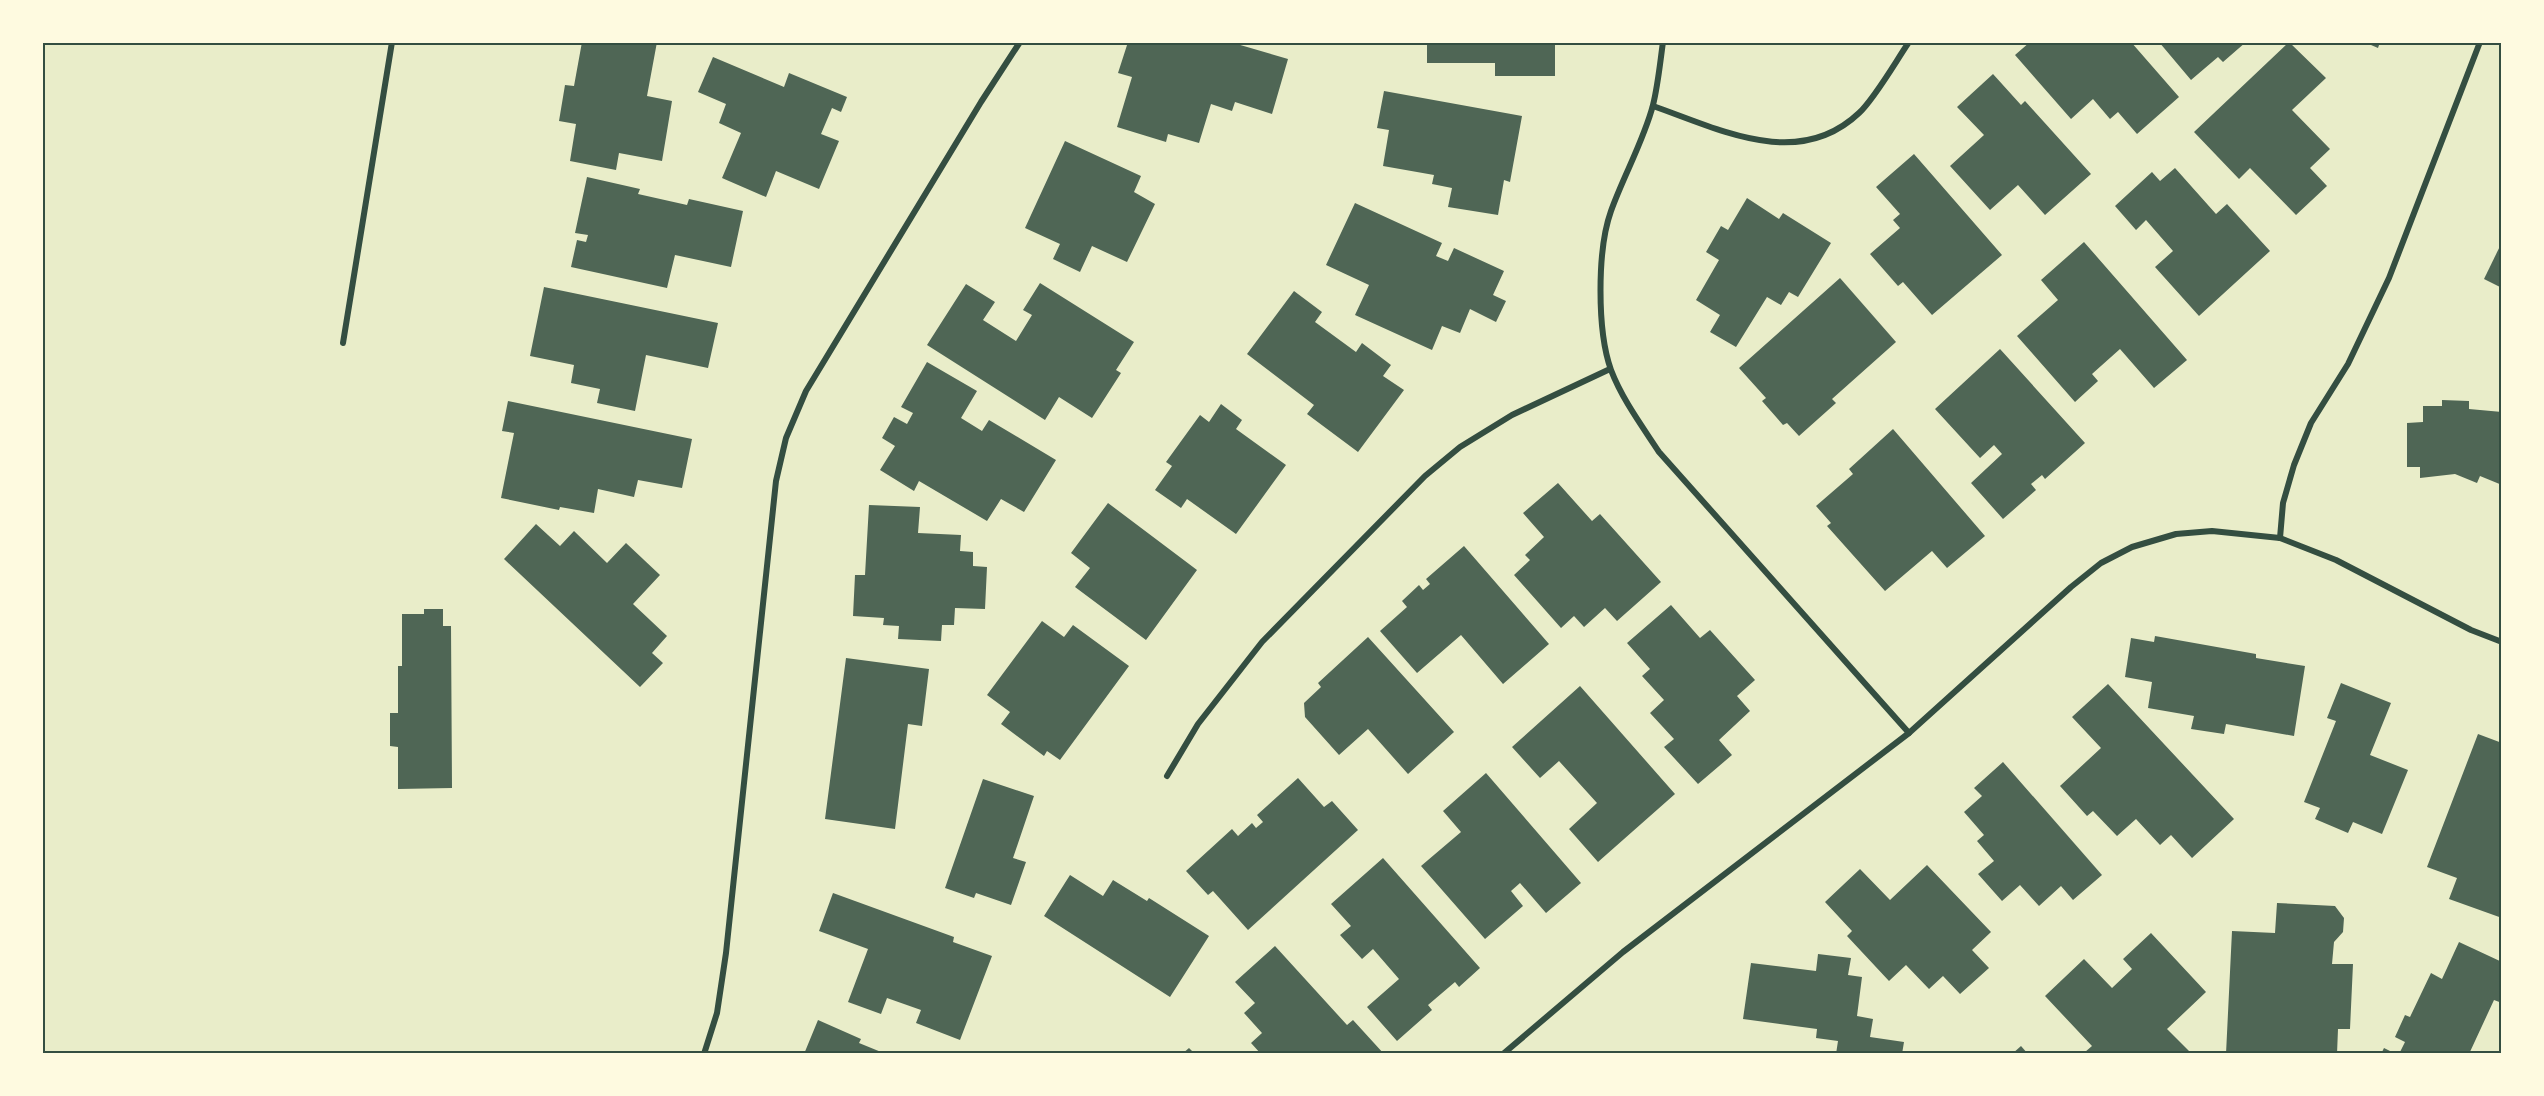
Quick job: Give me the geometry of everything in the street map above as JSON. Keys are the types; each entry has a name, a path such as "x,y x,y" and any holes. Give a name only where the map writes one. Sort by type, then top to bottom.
{"street":[{"path":"343,343 392,42"},
{"path":"705,1054 717,1013 726,953 776,482 786,438 806,391 981,102 1020,42"},
{"path":"1663,42 1653,106 1610,214 1603,248 1600,284 1602,318 1610,369 1627,402 1659,452 1909,733"},
{"path":"1653,106 1747,140 1781,144 1812,140 1841,127 1860,112 1909,42"},
{"path":"2280,538 2283,503 2294,465 2311,423 2348,364 2389,278 2480,42"},
{"path":"1167,776 1198,724 1262,642 1425,476 1460,447 1512,415 1610,369"},
{"path":"1503,1054 1623,952 1909,733 2071,587 2101,563 2132,547 2176,534 2212,531 2280,538 2336,560 2471,630 2502,642"}],"building":[{"path":"582,42 657,42 647,96 672,101 662,161 619,153 616,170 570,161 576,124 559,121 565,85 574,86"},
{"path":"1128,42 1230,42 1288,59 1272,114 1235,102 1232,111 1211,104 1199,143 1168,134 1166,142 1117,127 1132,77 1118,73"},
{"path":"1427,42 1555,42 1555,76 1495,76 1495,63 1427,63"},
{"path":"2030,42 2131,42 2179,97 2137,134 2118,112 2110,119 2093,99 2071,119 2015,55"},
{"path":"2159,42 2246,42 2223,62 2218,57 2191,80"},
{"path":"2289,42 2326,78 2292,110 2330,149 2310,168 2327,186 2296,215 2250,168 2239,179 2194,132"},
{"path":"2364,42 2380,42 2378,48"},
{"path":"713,57 784,87 789,73 847,97 841,112 832,108 821,134 839,141 819,189 776,171 766,197 722,178 741,133 719,123 726,104 698,92"},
{"path":"1993,74 2021,105 2025,101 2091,174 2045,215 2018,185 1990,210 1950,166 1984,135 1957,107"},
{"path":"1384,91 1522,116 1510,182 1504,180 1498,215 1448,207 1452,188 1432,184 1434,175 1383,166 1389,130 1377,128"},
{"path":"1065,141 1141,176 1134,192 1155,204 1127,262 1092,246 1080,272 1053,259 1060,244 1025,228"},
{"path":"1914,154 2002,255 1932,315 1903,282 1898,286 1870,254 1900,228 1893,220 1900,214 1876,187"},
{"path":"2175,168 2216,214 2227,204 2270,251 2199,316 2155,267 2173,251 2146,220 2136,230 2115,206 2152,172 2160,181"},
{"path":"587,177 640,189 638,194 687,205 689,199 743,211 731,267 675,255 667,288 571,267 577,240 586,242 588,235 575,233"},
{"path":"1747,198 1779,219 1783,213 1831,243 1798,297 1789,292 1781,305 1767,297 1736,347 1710,332 1720,315 1696,300 1719,260 1706,252 1721,226 1728,230"},
{"path":"1355,203 1442,243 1436,256 1448,261 1454,248 1504,271 1493,295 1506,301 1496,322 1470,309 1460,333 1442,326 1432,350 1355,315 1369,285 1326,265"},
{"path":"2084,242 2187,360 2154,388 2120,349 2092,374 2098,381 2075,402 2017,336 2058,300 2041,280"},
{"path":"2502,242 2502,288 2484,279"},
{"path":"1840,278 1896,342 1832,399 1836,403 1799,436 1787,423 1783,425 1762,401 1766,398 1739,368"},
{"path":"1040,283 1134,342 1116,370 1121,373 1092,418 1059,397 1045,420 927,345 966,284 995,302 983,320 1016,341 1032,315 1023,310"},
{"path":"544,287 718,323 708,368 646,355 635,411 597,403 600,389 571,383 574,365 530,356"},
{"path":"1294,291 1322,312 1315,322 1356,352 1362,343 1391,365 1383,376 1404,390 1358,452 1307,414 1314,405 1247,354"},
{"path":"2000,349 2085,443 2045,479 2042,475 2031,484 2036,490 2003,519 1971,483 2002,454 1994,445 1980,458 1935,409"},
{"path":"927,362 977,391 961,418 982,431 989,420 1056,460 1024,512 1001,499 987,521 919,481 914,491 880,470 895,446 882,438 894,417 907,424 913,413 901,407"},
{"path":"2442,400 2469,401 2469,409 2502,412 2502,485 2480,476 2477,483 2455,474 2420,478 2420,467 2407,467 2407,423 2423,422 2423,406 2442,406"},
{"path":"508,401 692,439 682,488 638,480 634,497 598,489 594,513 560,507 559,510 501,498 514,433 502,431"},
{"path":"1221,404 1242,420 1236,429 1286,465 1236,534 1187,499 1181,508 1155,490 1172,466 1166,462 1200,415 1209,422"},
{"path":"1893,429 1985,536 1947,568 1932,551 1885,591 1827,526 1831,523 1816,506 1853,474 1849,469"},
{"path":"1558,483 1592,521 1600,514 1661,582 1617,621 1605,608 1584,627 1574,616 1561,628 1514,575 1530,560 1525,555 1544,537 1523,513"},
{"path":"1108,503 1197,570 1146,640 1075,587 1090,568 1071,553"},
{"path":"869,505 920,507 918,533 961,535 960,551 973,552 973,566 987,567 985,609 955,608 954,625 942,625 941,641 898,639 899,626 883,625 884,618 853,616 855,575 865,575"},
{"path":"536,524 560,546 574,531 607,563 626,543 660,575 633,604 667,636 652,653 663,663 640,687 504,559"},
{"path":"1464,546 1549,644 1503,684 1461,635 1417,673 1380,631 1407,607 1402,601 1419,585 1423,590 1430,584 1426,579"},
{"path":"1671,605 1700,638 1710,630 1755,680 1737,696 1750,711 1719,740 1732,755 1698,784 1664,747 1674,739 1650,713 1664,700 1642,676 1650,669 1627,643"},
{"path":"424,609 443,609 443,626 451,626 452,788 398,789 398,747 390,746 390,713 398,713 398,666 402,666 402,614 424,614"},
{"path":"1042,621 1064,637 1073,625 1129,666 1060,760 1047,751 1044,756 1001,724 1010,712 987,695"},
{"path":"2155,636 2256,654 2256,658 2305,666 2294,736 2226,724 2224,734 2191,729 2194,716 2148,708 2152,682 2125,677 2131,638 2154,642"},
{"path":"1368,637 1454,732 1408,774 1368,729 1339,755 1305,717 1304,703 1321,687 1318,683"},
{"path":"846,658 929,669 922,726 908,724 895,829 825,819"},
{"path":"2341,683 2391,703 2370,755 2408,770 2382,834 2353,822 2348,833 2315,819 2320,808 2304,802 2336,721 2327,718"},
{"path":"2108,684 2234,819 2192,858 2171,835 2160,845 2136,819 2117,836 2093,811 2087,816 2060,786 2101,748 2072,717"},
{"path":"1580,686 1675,794 1598,862 1569,829 1597,803 1559,761 1540,778 1512,747"},
{"path":"2478,734 2502,743 2502,918 2449,899 2457,878 2427,867"},
{"path":"2003,762 2102,875 2073,900 2061,886 2039,906 2020,885 2002,901 1978,874 1994,861 1977,841 1984,835 1964,812 1982,796 1974,788"},
{"path":"1486,773 1581,883 1546,913 1520,883 1511,891 1523,906 1485,939 1421,866 1461,832 1443,811"},
{"path":"1298,778 1324,807 1332,801 1358,830 1248,930 1213,891 1208,895 1186,871 1232,829 1238,836 1252,823 1256,828 1263,822 1257,815"},
{"path":"983,779 1034,796 1013,858 1026,862 1011,905 976,893 974,898 945,888"},
{"path":"1383,858 1480,968 1459,987 1455,982 1428,1005 1432,1010 1397,1041 1367,1007 1399,979 1373,949 1362,959 1340,935 1351,926 1331,904"},
{"path":"1927,865 1991,932 1972,950 1989,968 1960,994 1943,976 1929,989 1906,965 1889,981 1847,936 1852,931 1825,902 1860,869 1890,900"},
{"path":"1070,875 1103,896 1113,880 1147,901 1149,898 1209,936 1170,997 1044,916"},
{"path":"833,893 954,937 953,942 992,956 960,1040 916,1023 921,1010 887,998 881,1014 848,1002 868,949 819,931"},
{"path":"2277,903 2335,906 2344,918 2343,932 2334,942 2332,964 2353,964 2350,1029 2338,1029 2337,1054 2226,1054 2232,931 2275,933"},
{"path":"2151,933 2206,992 2167,1029 2192,1054 2086,1054 2085,1052 2092,1046 2045,996 2084,959 2112,988 2132,969 2123,959"},
{"path":"2459,942 2502,962 2502,1003 2494,1000 2469,1054 2399,1054 2405,1042 2395,1037 2405,1015 2410,1017 2431,973 2442,979"},
{"path":"1275,946 1347,1025 1353,1020 1384,1054 1261,1054 1251,1043 1262,1033 1244,1013 1255,1003 1235,982"},
{"path":"1818,954 1851,958 1848,975 1862,977 1857,1016 1873,1019 1870,1037 1904,1042 1902,1054 1836,1054 1838,1041 1816,1038 1817,1029 1743,1019 1751,963 1816,971"},
{"path":"818,1020 861,1039 859,1043 886,1054 804,1054"},
{"path":"2021,1046 2028,1054 2012,1054"},
{"path":"1189,1048 1195,1054 1182,1054"},
{"path":"2384,1048 2396,1054 2381,1054"}]}
